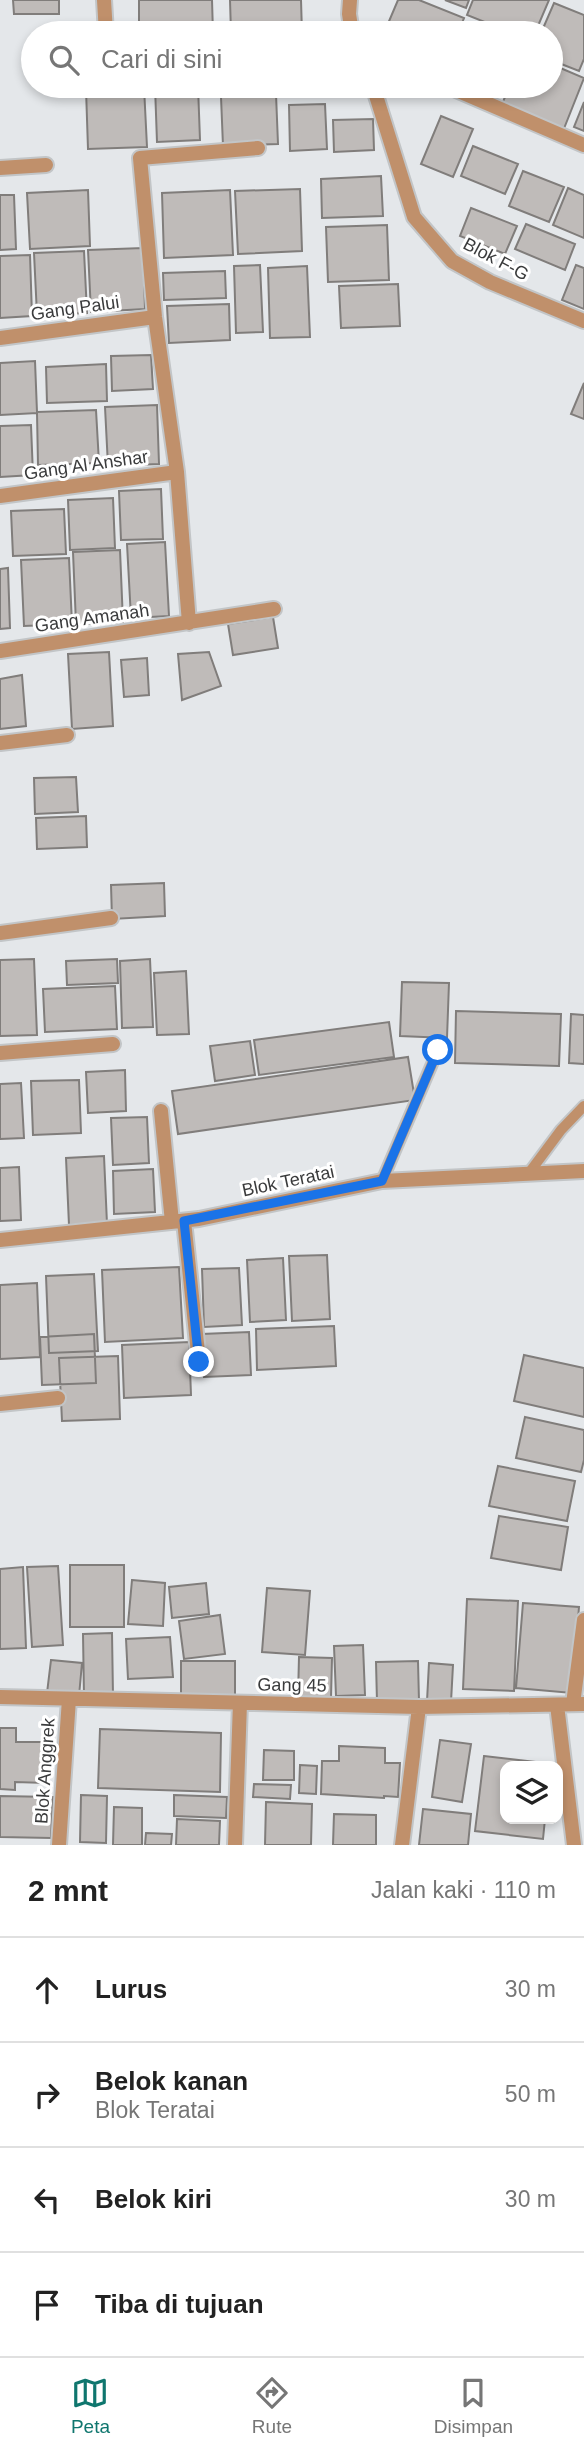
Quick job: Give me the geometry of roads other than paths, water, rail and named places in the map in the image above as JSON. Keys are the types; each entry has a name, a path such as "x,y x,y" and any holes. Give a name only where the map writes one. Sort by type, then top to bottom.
{"street":[{"path":"104,0 105,21"},
{"path":"350,21 351,0"},
{"name":"Blok F-G","path":"377,98 414,217 452,261 489,282 584,321"},
{"path":"475,98 584,145"},
{"path":"189,623 177,472 155,317 140,158 258,148"},
{"path":"0,168 46,165"},
{"name":"Gang Palui","path":"0,338 155,317"},
{"name":"Gang Al Anshar","path":"0,496 177,472"},
{"name":"Gang Amanah","path":"0,651 274,609"},
{"path":"0,743 67,735"},
{"path":"0,933 110,918"},
{"path":"0,1053 113,1044"},
{"path":"161,1111 199,1362"},
{"name":"Blok Teratai","path":"0,1240 178,1222 382,1181 584,1171"},
{"path":"0,1404 58,1398"},
{"path":"578,1704 584,1620"},
{"name":"Gang 45","path":"0,1697 419,1707 578,1704"},
{"name":"Blok Anggrek","path":"59,1845 69,1699"},
{"path":"235,1845 240,1703"},
{"path":"557,1706 574,1845"},
{"path":"402,1845 419,1707"}],"lane":[{"path":"382,1181 438,1050"},
{"path":"529,1173 561,1130 584,1106"}]}
